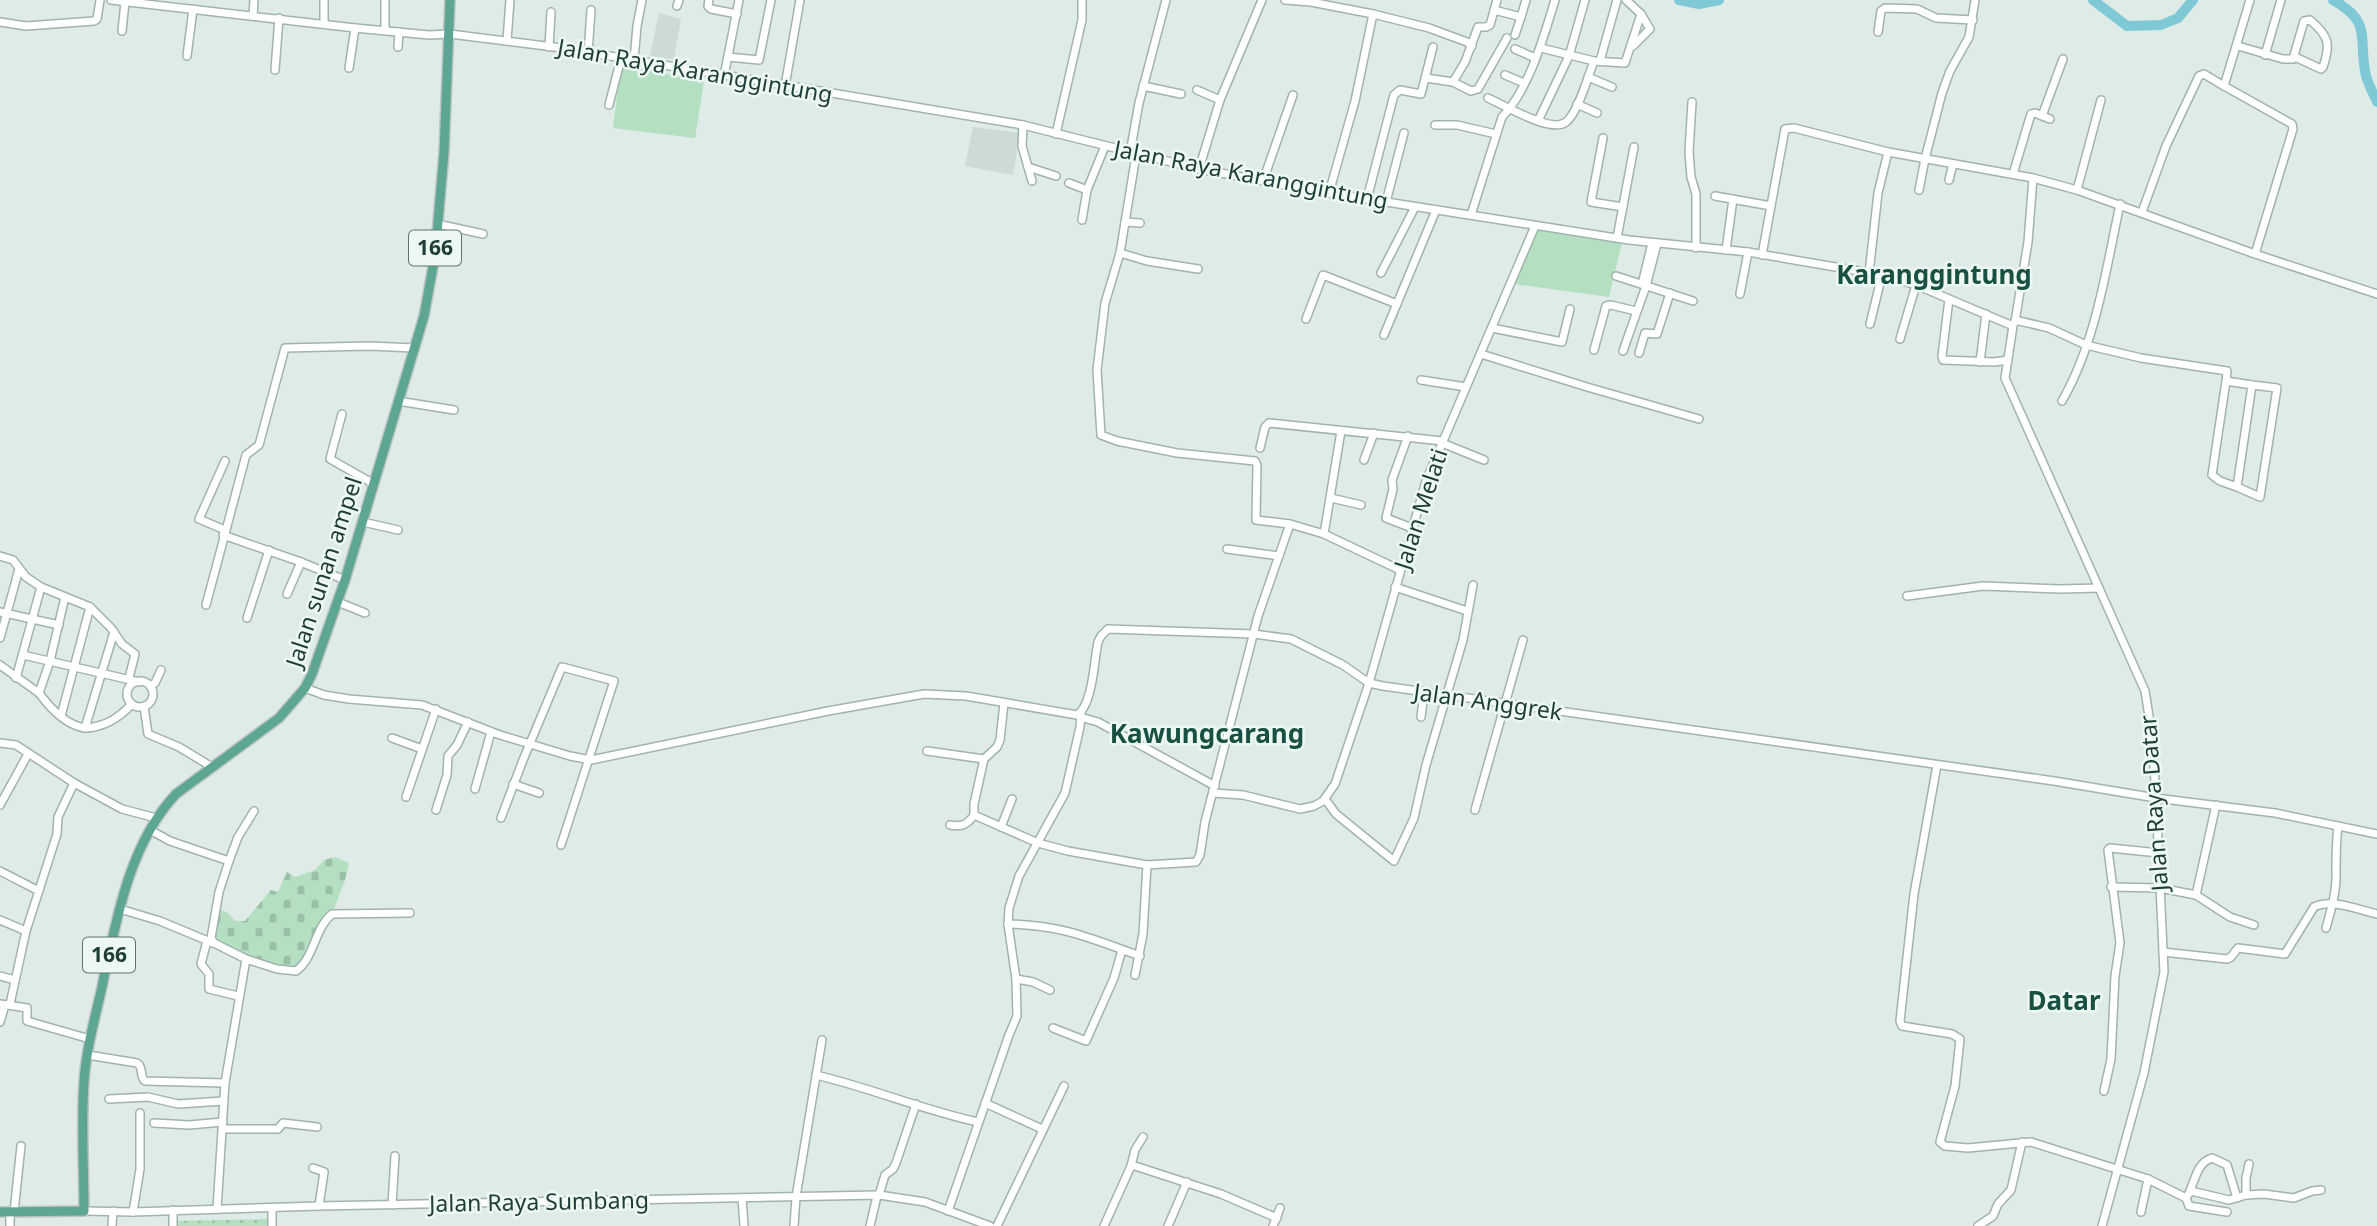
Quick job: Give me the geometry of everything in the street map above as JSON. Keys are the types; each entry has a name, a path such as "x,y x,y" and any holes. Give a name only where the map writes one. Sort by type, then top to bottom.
{"main road":[{"name":"Jalan sunan ampel","path":"84,1210 82,1124 84,1080 90,1039 120,909 139,854 156,818 175,795 279,718 305,688 319,657 363,522 431,284 444,153 450,0"},
{"path":"8,1212 84,1210"}],"street":[{"path":"0,22 26,26 94,21 97,19 100,0"},
{"name":"Jalan Raya Karanggintung","path":"111,0 177,4 193,9 355,28 429,35 450,34 634,60 1023,125 1199,169 1329,193 1617,238 1748,252 1882,275 1916,285 2014,323 2049,328 2086,345 2141,358 2227,371 2226,381"},
{"path":"253,16 254,0"},
{"path":"324,0 324,24"},
{"path":"385,30 386,0"},
{"path":"507,41 510,0"},
{"path":"634,60 642,0"},
{"path":"709,0 710,9 737,15"},
{"path":"724,76 739,0"},
{"path":"728,57 759,60 771,0"},
{"path":"785,86 800,0"},
{"path":"1056,134 1080,30 1082,0"},
{"path":"1166,0 1143,86 1120,253 1105,303 1097,370 1101,435 1117,441 1177,453 1255,461 1256,520 1290,524 1324,534 1400,570"},
{"path":"1199,169 1220,100 1262,0"},
{"path":"1285,0 1369,13 1429,29 1472,46"},
{"path":"1329,193 1355,101 1369,13 1368,0"},
{"path":"1453,82 1472,46 1478,27 1489,27 1497,0"},
{"path":"1426,78 1453,82 1471,91 1478,89 1511,36 1526,0"},
{"path":"1471,215 1502,117 1511,108 1541,48 1555,0"},
{"path":"1538,121 1569,56 1585,0"},
{"path":"1488,98 1555,126 1569,120 1597,61 1617,0"},
{"path":"1626,0 1642,14 1650,31 1631,48"},
{"path":"1919,190 1942,93 1950,71 1966,46 1975,0"},
{"path":"2224,86 2250,0"},
{"path":"2265,55 2281,0"},
{"path":"122,31 125,2"},
{"path":"1878,32 1881,11 1885,8 1917,9 1936,18 1972,20"},
{"path":"187,56 193,9"},
{"path":"588,53 592,10"},
{"path":"1494,10 1521,17"},
{"path":"549,47 551,12"},
{"path":"1541,48 1597,61 1625,62 1642,14"},
{"path":"275,70 279,18"},
{"path":"2238,46 2291,60 2295,57 2304,21 2310,20 2328,40 2323,67 2321,69 2295,57"},
{"path":"349,68 355,28"},
{"path":"398,47 399,32"},
{"path":"1367,199 1394,95 1400,90 1421,94 1433,47"},
{"path":"1515,49 1535,58"},
{"path":"609,105 621,58"},
{"path":"2042,116 2063,59"},
{"path":"2142,212 2166,146 2199,76 2204,74 2291,124 2293,129 2255,254"},
{"path":"1505,75 1524,83"},
{"path":"1588,77 1612,87"},
{"path":"1143,86 1181,94"},
{"path":"1197,90 1220,100"},
{"path":"1263,181 1293,95"},
{"path":"2077,190 2101,100"},
{"path":"1692,102 1689,152 1690,177 1696,194 1696,247"},
{"path":"1577,104 1597,113"},
{"path":"2013,174 2031,114 2050,119"},
{"path":"1023,125 1022,139 1032,181"},
{"path":"1435,125 1457,125 1496,134"},
{"path":"1762,255 1785,129 1788,127 1888,152 2033,178 2077,190 2255,254 2377,294"},
{"path":"1386,202 1404,133"},
{"path":"1603,138 1591,202 1623,207"},
{"path":"1082,220 1087,190 1105,146"},
{"path":"1617,238 1634,147"},
{"path":"1869,273 1878,193 1888,152"},
{"path":"1949,180 1953,164"},
{"path":"1028,167 1056,176"},
{"path":"1949,299 1942,358 1947,361 1980,362 2008,360 2028,242 2033,178"},
{"path":"1069,183 1087,190"},
{"path":"1715,196 1771,206"},
{"path":"1726,250 1733,200"},
{"path":"2062,401 2078,369 2100,298 2120,204"},
{"path":"1381,273 1415,207"},
{"path":"1384,335 1436,210"},
{"path":"1125,222 1140,223"},
{"path":"437,224 483,234"},
{"name":"Jalan Melati","path":"1322,802 1341,768 1369,683 1426,481 1535,226"},
{"path":"1623,351 1655,243"},
{"path":"1740,294 1748,252"},
{"path":"1120,253 1147,261 1198,269"},
{"path":"1306,319 1323,275 1397,304"},
{"path":"1870,324 1882,275"},
{"path":"1616,276 1643,287 1693,301"},
{"path":"1900,340 1916,285"},
{"path":"1639,353 1646,333 1657,334 1670,293"},
{"path":"1594,350 1606,306 1636,312"},
{"path":"1492,328 1562,342 1570,309"},
{"path":"1980,362 1986,314"},
{"path":"206,604 246,454 259,445 285,348 414,348"},
{"path":"1481,354 1699,419"},
{"name":"Jalan Raya Datar","path":"2008,360 2005,378 2145,691 2152,735 2164,972 2150,1046 2102,1226"},
{"path":"1422,380 1466,387"},
{"path":"2226,381 2252,385 2277,388 2260,497 2220,481 2212,475 2226,381"},
{"path":"2237,487 2252,385"},
{"path":"398,401 454,410"},
{"path":"342,414 330,459 373,485"},
{"path":"1260,448 1265,426 1269,423 1408,436 1443,442 1483,460"},
{"path":"1324,534 1341,431"},
{"path":"1364,460 1374,433"},
{"path":"1408,436 1392,480 1394,487 1386,518 1412,528"},
{"path":"225,461 199,519 224,533 345,580"},
{"path":"1331,498 1361,505"},
{"path":"363,522 398,530"},
{"path":"974,815 1038,843 1068,851 1147,865 1183,864 1197,860 1254,634 1290,524"},
{"path":"1227,549 1279,556"},
{"path":"247,618 269,550"},
{"path":"0,556 13,560 19,569 41,587 90,607 122,644 135,654 129,678"},
{"path":"287,594 301,562"},
{"path":"0,638 3,613 19,569"},
{"path":"305,688 339,697 406,702 436,709 491,732 588,760 828,710 924,694 952,694 1080,715 1098,722 1214,790 1296,809 1322,802 1394,861 1414,818 1426,765 1464,640 1473,585"},
{"path":"1907,596 1983,586 2099,588"},
{"path":"16,678 41,587"},
{"path":"1395,587 1467,611"},
{"path":"39,693 50,661 65,597"},
{"path":"338,602 365,613"},
{"path":"61,716 90,607"},
{"path":"3,613 59,625"},
{"name":"Jalan Anggrek","path":"1080,715 1092,678 1098,642 1108,629 1254,634 1291,639 1309,646 1369,683 1506,705 2275,813 2377,834"},
{"path":"85,727 114,632"},
{"path":"1475,810 1523,640"},
{"path":"23,655 129,678 150,686"},
{"path":"0,666 39,693 51,708 68,722 85,727 107,723 132,704"},
{"path":"501,818 561,669 566,666 614,681 561,845"},
{"path":"150,686 155,683 161,670"},
{"path":"132,704 128,697 129,689 139,682"},
{"path":"144,706 153,698 150,686"},
{"path":"1421,717 1424,692"},
{"path":"950,825 960,827 967,824 974,815 984,760 1000,740 1004,703"},
{"path":"132,704 144,706"},
{"path":"144,706 148,734 214,766"},
{"path":"406,797 436,709"},
{"path":"948,1211 1017,1016 1016,979 1008,924 1013,891 1065,793 1080,715"},
{"path":"436,810 447,775 447,756 457,745 468,722"},
{"path":"475,789 491,732"},
{"path":"392,737 422,749"},
{"path":"0,743 16,745 74,783 122,809 156,818"},
{"path":"927,751 984,760"},
{"path":"0,805 28,754"},
{"path":"1937,765 1914,894 1900,1021 1902,1026 1952,1034 1960,1039 1955,1086 1940,1135 1941,1144 1968,1148 2031,1142 2119,1169 2188,1195 2229,1200 2264,1194 2294,1198 2321,1190"},
{"path":"0,1022 58,834 58,817 74,783"},
{"path":"513,783 539,793"},
{"path":"1001,827 1012,799"},
{"path":"2196,895 2216,805"},
{"path":"238,996 209,989 209,974 201,964 211,942 210,932 229,861 238,837 254,811"},
{"path":"2326,928 2333,904 2337,872 2335,858 2338,825"},
{"path":"149,830 170,841 229,861"},
{"path":"2104,1091 2112,1059 2115,976 2120,943 2111,887 2109,848 2159,852"},
{"path":"1135,975 1140,956 1147,865"},
{"path":"0,872 39,891"},
{"path":"2111,887 2160,888 2196,895 2230,917 2254,925"},
{"path":"2163,952 2227,960 2238,948 2285,954 2318,904 2333,904 2377,914"},
{"path":"120,909 160,921 246,959 276,969 296,971 306,961 323,924 332,914 410,913"},
{"path":"0,920 26,931"},
{"path":"1008,924 1040,925 1073,932 1140,956"},
{"path":"1052,1028 1086,1041 1114,978 1122,950"},
{"path":"217,1209 225,1083 246,959"},
{"path":"0,976 15,980"},
{"path":"1016,979 1033,982 1050,990"},
{"path":"5,1004 27,1008 27,1021 90,1039"},
{"path":"794,1226 796,1197 821,1040"},
{"path":"88,1055 137,1063 145,1081 225,1083"},
{"path":"816,1075 949,1116 978,1122"},
{"path":"997,1226 1064,1086"},
{"path":"109,1099 148,1097 177,1104 223,1101"},
{"path":"985,1103 1042,1129"},
{"path":"870,1226 884,1175 893,1169 896,1163 916,1104"},
{"path":"133,1212 139,1169 140,1113"},
{"path":"153,1123 278,1129 283,1123 317,1128"},
{"path":"1104,1226 1143,1137"},
{"path":"1978,1226 1993,1216 1998,1204 2011,1190 2022,1142"},
{"path":"10,1226 8,1212 21,1146"},
{"path":"392,1205 395,1156"},
{"path":"2227,1212 2189,1206 2188,1195 2203,1162 2212,1158 2227,1165 2237,1198"},
{"path":"2246,1195 2249,1164"},
{"path":"1131,1166 1187,1182 1277,1218"},
{"path":"313,1168 324,1172 319,1206"},
{"path":"2141,1212 2148,1179"},
{"path":"1168,1226 1187,1182"},
{"name":"Jalan Raya Sumbang","path":"84,1210 133,1212 878,1196 925,1202 968,1223 990,1226"},
{"path":"2213,1208 2214,1197"},
{"path":"743,1198 744,1226"},
{"path":"272,1208 272,1226"},
{"path":"1273,1226 1280,1208"},
{"path":"173,1210 173,1226"},
{"path":"112,1226 113,1211"}],"shaded area":[{"path":"659,13 681,19 674,59 650,56"},
{"path":"973,127 1020,133 1013,175 965,166"}],"green space":[{"path":"621,65 704,81 695,138 613,128"},
{"path":"1538,230 1622,242 1609,297 1514,284"},
{"path":"335,857 349,863 345,880 333,912 322,919 303,963 290,971 247,957 213,937 218,908 228,913 235,921 245,921 271,890 278,892 287,872 295,877 315,870 324,860"},
{"path":"270,1219 270,1226 175,1226 175,1221"}],"waterway":[{"path":"1679,0 1699,4 1719,0"},
{"path":"2093,0 2127,26 2161,25 2178,18 2193,0"},
{"path":"2333,0 2358,22 2366,75 2377,102"}],"district":[{"name":"Karanggintung","path":"1934,275"},
{"name":"Kawungcarang","path":"1207,734"},
{"name":"Datar","path":"2064,1001"}]}
